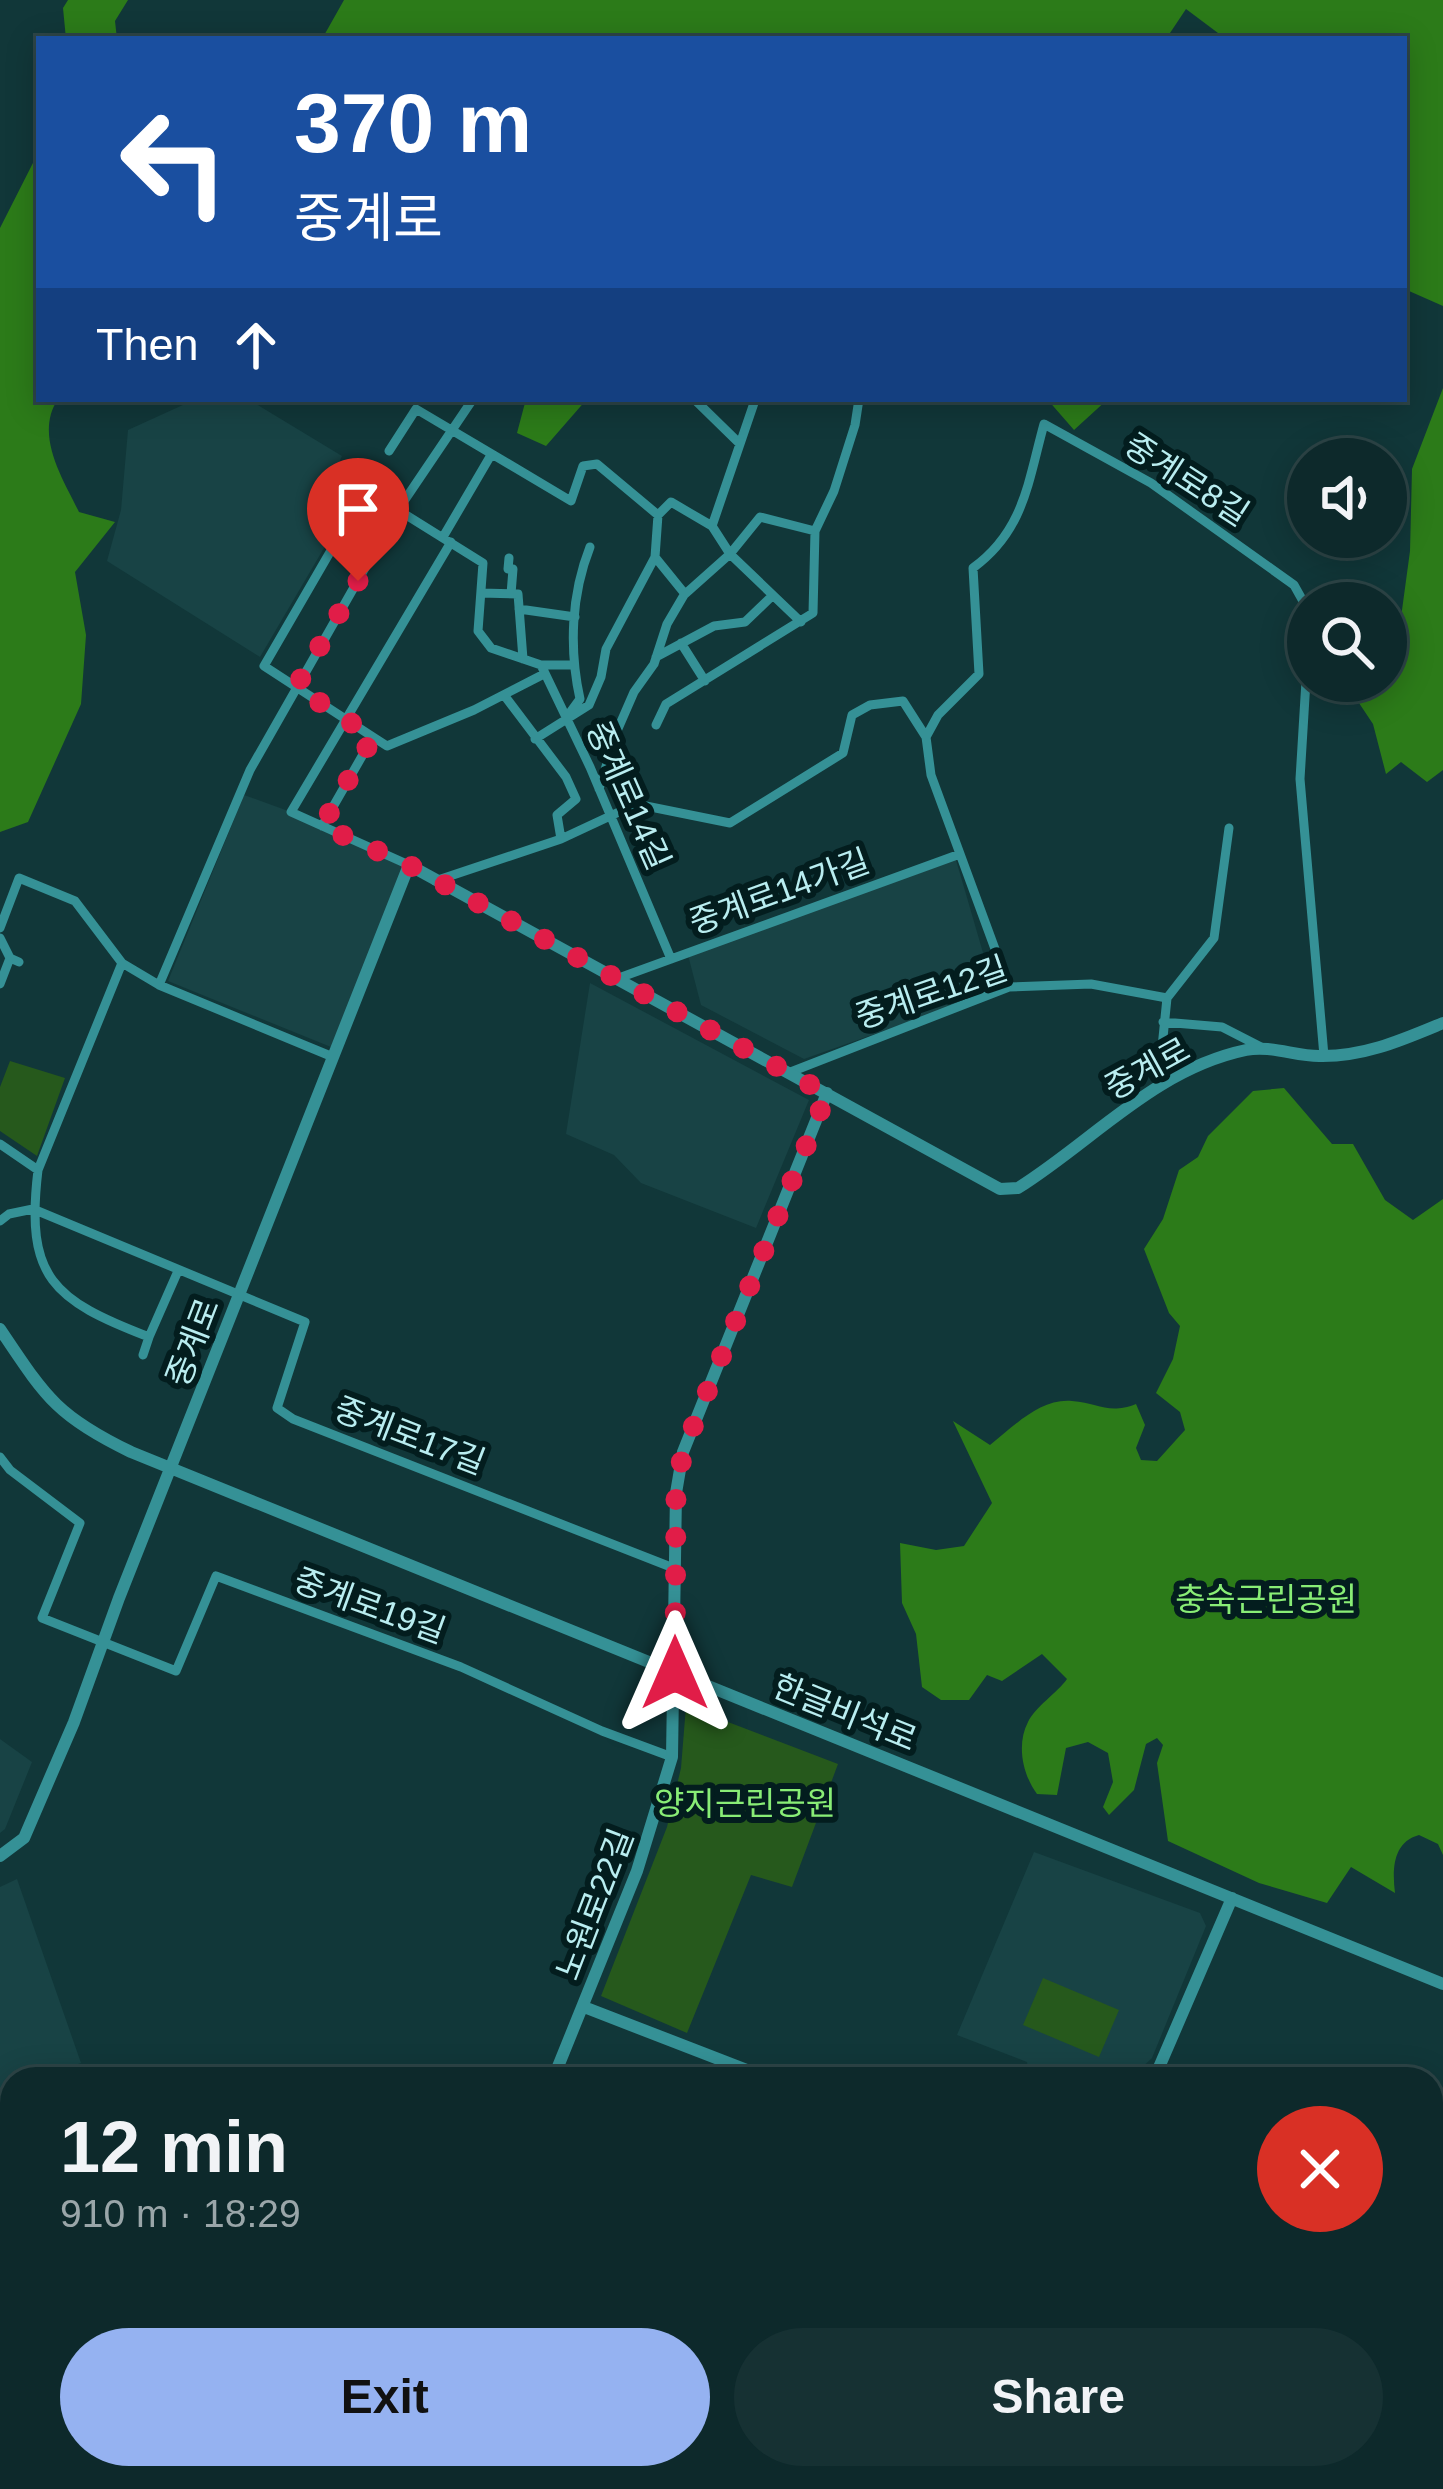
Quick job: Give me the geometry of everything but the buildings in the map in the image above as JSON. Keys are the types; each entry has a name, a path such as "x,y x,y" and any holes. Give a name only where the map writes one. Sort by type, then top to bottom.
{"street":[{"path":"159,985 250,770 398,510 471,402"},
{"path":"697,402 739,443"},
{"path":"656,725 667,704 813,613 815,531 834,491 859,402"},
{"path":"712,526 754,403"},
{"path":"389,452 416,409 571,501 583,466 597,464 658,515"},
{"name":"중계로8길","path":"926,737 938,716 980,674 974,568 994,552 1019,513 1044,424 1151,482 1290,582"},
{"path":"409,865 291,812 447,539 490,454"},
{"path":"543,669 491,649 478,631 483,563 366,490 264,666 387,746 504,694 543,669 572,665"},
{"path":"566,718 589,705 606,649 656,557 658,515 671,502 712,526 730,554 801,622"},
{"path":"599,789 634,692 685,594 730,554 760,517 815,531"},
{"path":"566,718 580,700 572,665 574,617 590,547"},
{"path":"656,557 685,594"},
{"path":"509,558 511,594"},
{"path":"481,593 518,594 523,659"},
{"path":"656,657 714,626 745,622 771,597"},
{"path":"519,609 574,617"},
{"path":"682,644 705,681"},
{"name":"중계로14길","path":"543,669 671,959"},
{"path":"504,694 566,777 576,799 557,815 561,839"},
{"path":"435,880 561,839 636,804 730,823 843,753 852,715 870,705 902,701 926,737 929,769 1009,988"},
{"path":"1305,702 1300,779 1324,1056"},
{"name":"중계로14길","path":"535,739 566,718"},
{"path":"322,826 373,737"},
{"path":"1158,1088 1167,998 1214,938 1229,827"},
{"name":"중계로14가길","path":"616,979 960,854"},
{"name":"중계로","path":"0,1856 24,1838 32,1822 409,865 993,1186 1014,1189 1158,1088 1246,1050 1360,1054 1443,1023"},
{"path":"0,928 19,878 75,901 122,963 159,985 333,1057"},
{"path":"0,938 15,960 0,983"},
{"path":"122,963 38,1170 33,1209 41,1269 88,1311 149,1337"},
{"name":"중계로12길","path":"788,1073 1009,988 1091,985 1167,998"},
{"name":"중계로","path":"1163,1022 1222,1027 1265,1049"},
{"name":"노원로22길","path":"558,2067 649,1836 672,1757 676,1493 683,1452 827,1094"},
{"path":"0,1144 38,1170"},
{"path":"0,1221 33,1209 238,1298"},
{"path":"143,1355 178,1271"},
{"name":"중계로17길","path":"238,1298 305,1322 277,1408 293,1419 676,1569"},
{"name":"한글비석로","path":"0,1329 50,1400 76,1424 131,1452 1443,1984"},
{"path":"0,1457 10,1471 80,1523 42,1618 103,1642"},
{"name":"중계로19길","path":"103,1642 176,1671 216,1576 461,1667 672,1757"},
{"path":"1159,2067 1232,1898"},
{"path":"584,2007 739,2067"}],"shaded area":[{"path":"189,402 253,402 342,456 336,470 361,485 260,657 107,561 121,510 128,430"},
{"path":"244,795 291,812 404,867 331,1047 168,981"},
{"path":"956,860 993,987 804,1059 701,1005 688,955"},
{"path":"590,983 809,1100 756,1228 641,1183 614,1155 566,1134"},
{"path":"0,1739 32,1762 0,1833"},
{"path":"1034,1852 1200,1913 1206,1926 1152,2058 1142,2067 1028,2067 1027,2062 957,2035"},
{"path":"17,1879 81,2063 0,2067 0,1887"}],"green space":[{"path":"68,0 128,0 115,21 117,36 66,36 63,8"},
{"path":"344,0 1443,0 1443,306 1409,291 1407,279 1407,36 1222,36 1186,9 1168,36 324,36"},
{"path":"36,157 36,402 56,402 51,413 50,442 79,512 115,522 75,572 86,635 81,704 28,822 0,832 0,228"},
{"path":"1443,388 1443,770 1427,782 1401,762 1386,774 1373,724 1359,703 1407,702 1406,582 1412,469"},
{"path":"525,402 584,402 546,446 517,433"},
{"path":"1050,402 1105,402 1074,430"},
{"path":"10,1061 65,1078 37,1156 0,1131 0,1087"},
{"name":"충숙근린공원","path":"1284,1088 1332,1144 1353,1144 1385,1200 1413,1220 1443,1199 1443,1855 1438,1844 1419,1835 1399,1850 1395,1893 1351,1867 1327,1903 1259,1883 1168,1841 1157,1763 1163,1745 1157,1738 1146,1744 1134,1790 1109,1815 1103,1807 1113,1782 1108,1753 1088,1742 1066,1748 1057,1795 1037,1794 1023,1760 1024,1731 1067,1679 1042,1654 1002,1681 987,1675 969,1700 941,1700 922,1687 916,1634 902,1603 900,1543 936,1550 964,1546 992,1503 953,1421 990,1445 1049,1404 1072,1401 1118,1408 1136,1404 1145,1425 1136,1448 1141,1460 1157,1461 1185,1430 1180,1412 1156,1393 1173,1359 1180,1326 1169,1313 1144,1249 1163,1219 1179,1170 1198,1157 1208,1136 1253,1091"},
{"name":"양지근린공원","path":"686,1706 838,1764 792,1887 751,1875 687,2033 601,1996 667,1827 681,1768"},
{"path":"1043,1978 1119,2010 1099,2057 1023,2025"}],"route":[{"path":"358,581 296,687 373,737 322,826 409,865 827,1094 683,1452 676,1493 675,1673"}]}
